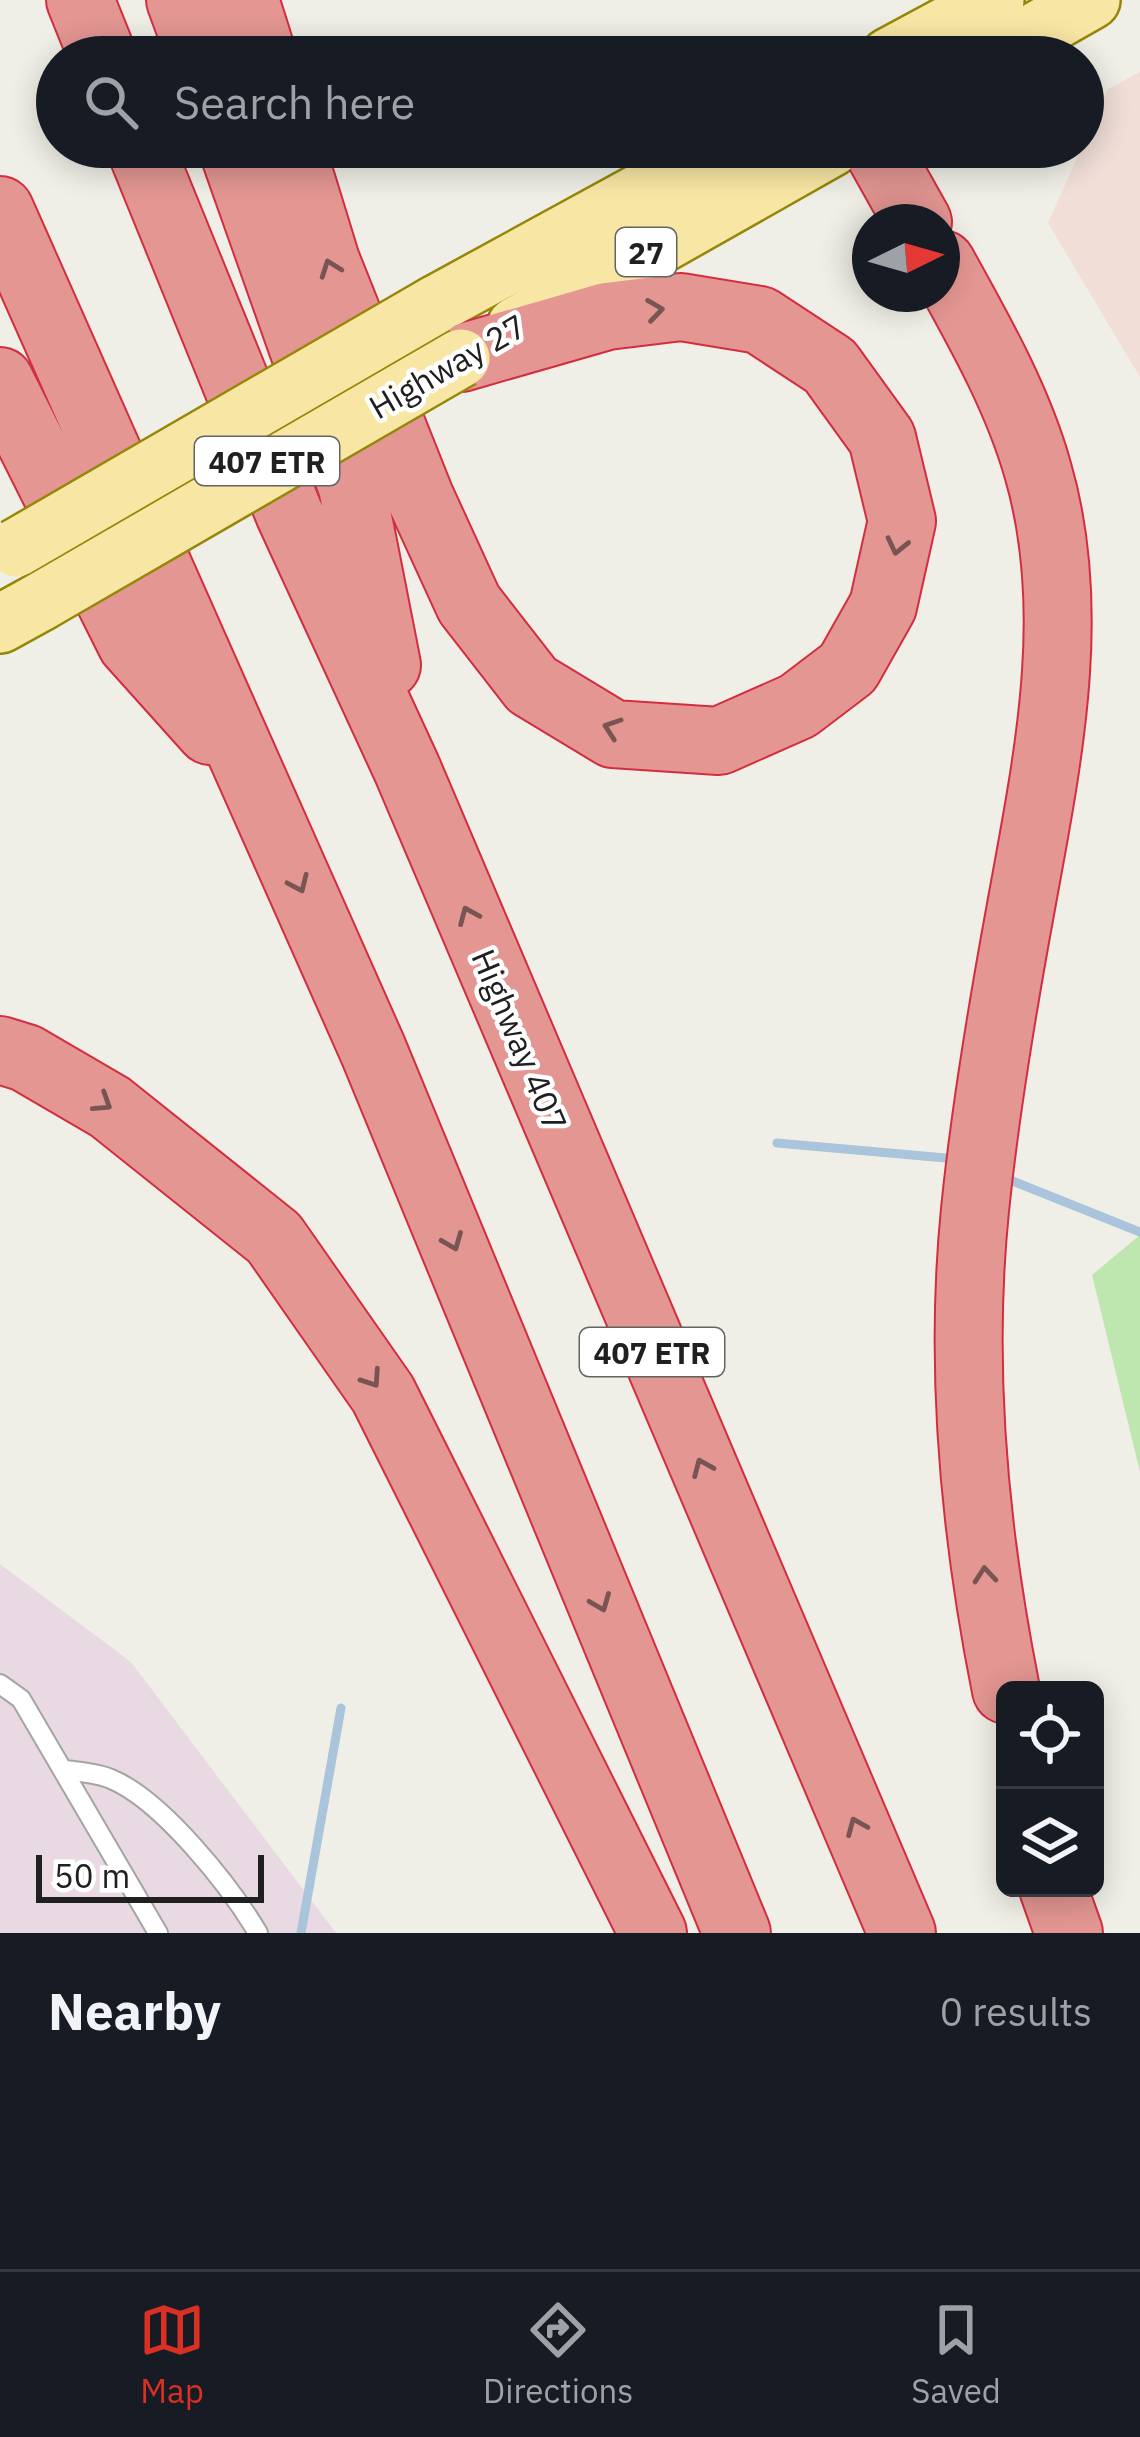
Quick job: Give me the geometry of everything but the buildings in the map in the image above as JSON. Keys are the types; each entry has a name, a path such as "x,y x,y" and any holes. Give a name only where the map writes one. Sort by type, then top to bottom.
{"highway":[{"path":"80,0 95,36"},
{"path":"180,0 193,36"},
{"path":"245,0 256,36"},
{"name":"Highway 407","path":"149,168 289,513 407,769 902,1933"},
{"path":"239,168 352,488 407,769"},
{"path":"298,168 326,260 420,497 469,604 532,685 614,734 719,741 798,706 848,668 883,607 902,521 882,439 830,366 760,320 681,307 448,331"},
{"path":"888,168 908,204"},
{"path":"0,210 374,1050 737,1933"},
{"path":"960,300 1007,391 1031,451 1056,564 1054,719 974,1212 970,1375 986,1589 1004,1681"},
{"path":"0,381 131,643 251,777"},
{"path":"0,1050 26,1058 110,1106 274,1238 383,1394 652,1933"},
{"path":"1056,1897 1069,1933"}],"main road":[{"path":"929,36 995,0"},
{"path":"1028,36 1091,0"},
{"name":"Highway 27","path":"448,331 692,168"},
{"name":"Highway 27","path":"11,577 448,331 788,168"}],"lane":[{"path":"0,1684 21,1699 158,1933"},
{"path":"65,1770 110,1778 152,1805 244,1909 258,1933"}],"shaded area":[{"path":"1140,72 1140,377 1048,223 1073,168 1104,168 1108,89"},
{"path":"0,1564 131,1662 336,1933 0,1933"}],"green space":[{"path":"1140,1235 1140,1472 1092,1275"}],"waterway":[{"path":"777,1143 957,1159"},
{"path":"1000,1176 1140,1232"},
{"path":"301,1933 341,1708"}]}
